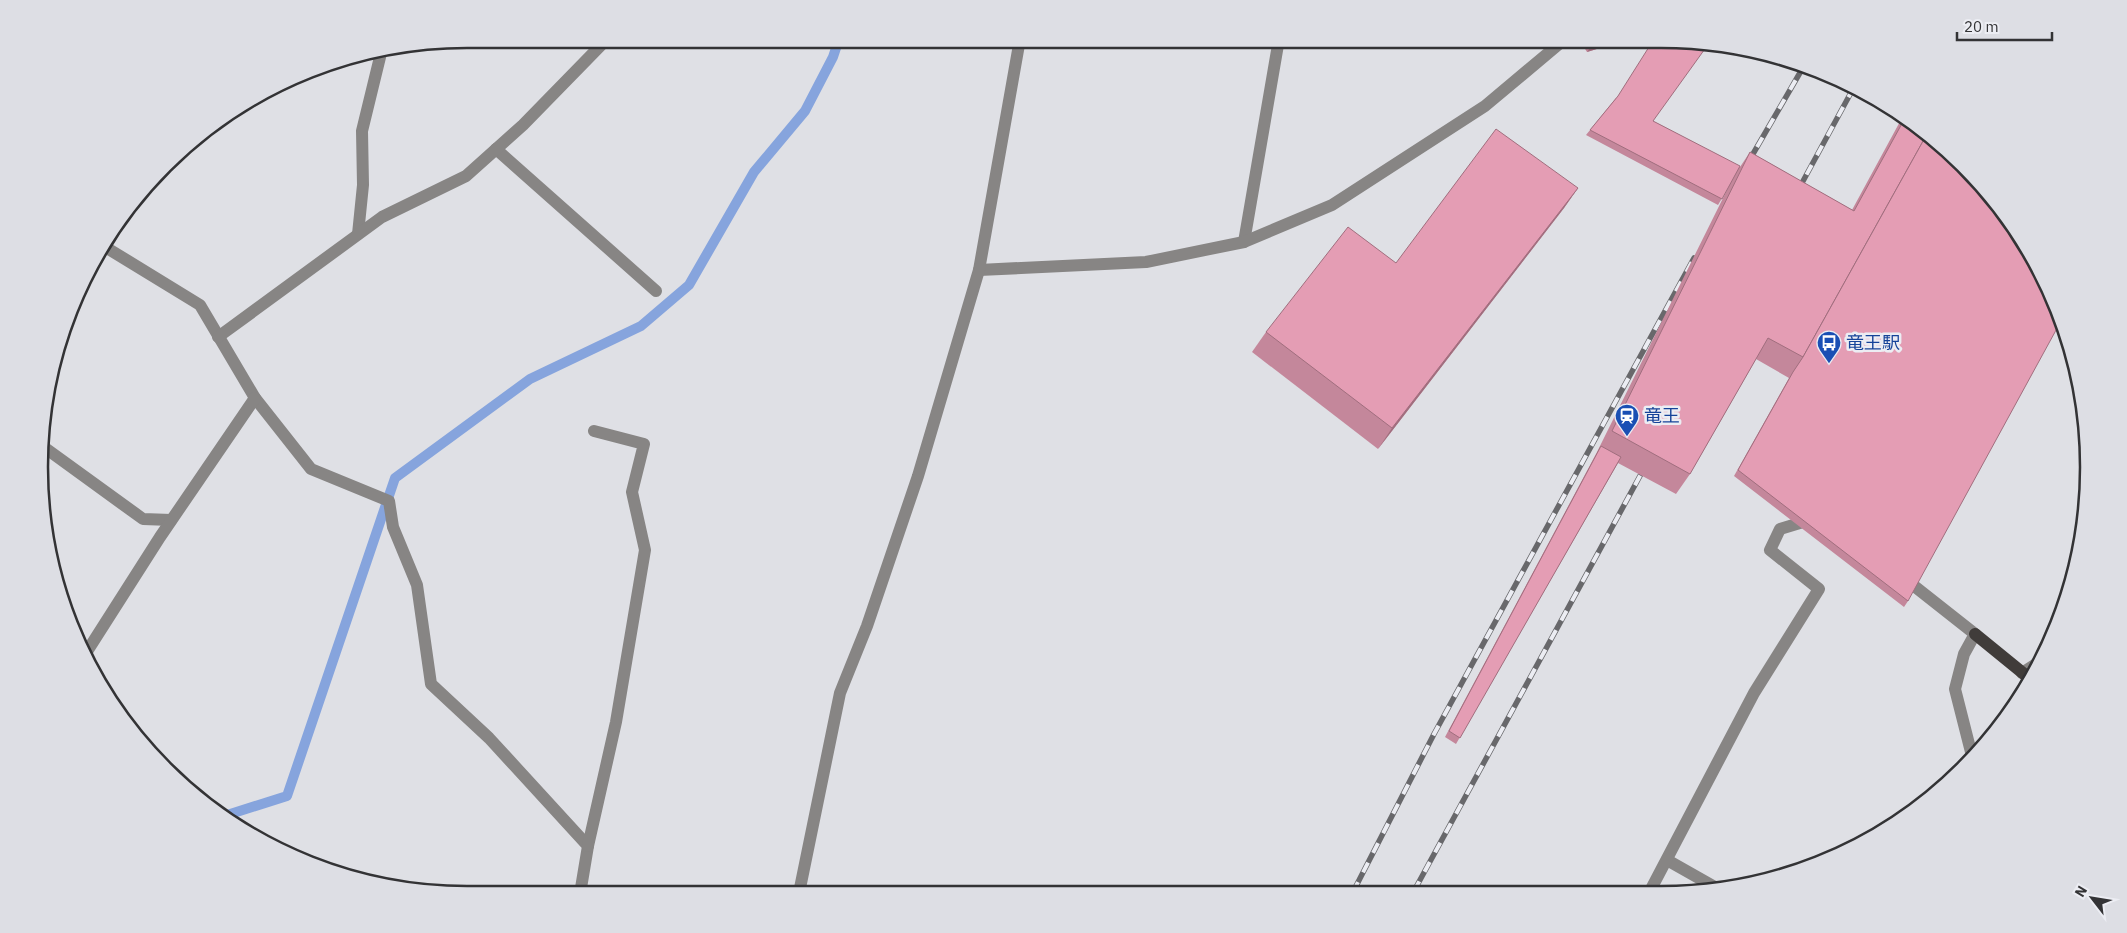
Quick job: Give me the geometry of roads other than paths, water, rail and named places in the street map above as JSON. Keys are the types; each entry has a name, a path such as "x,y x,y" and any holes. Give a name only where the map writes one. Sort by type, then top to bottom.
{"main road":[{"path":"1975,634 2024,674"}],"street":[{"path":"218,337 382,217 466,176 524,124 598,48"},
{"path":"800,886 840,693 867,626 918,476 980,270 1018,48"},
{"path":"1244,242 1277,48"},
{"path":"980,270 1146,262 1244,242 1332,205 1485,106 1554,48"},
{"path":"358,234 363,185 362,131 380,57"},
{"path":"496,149 656,292"},
{"path":"109,249 200,305 255,398 312,469 389,501 393,527 417,585 431,684 489,738 588,846"},
{"path":"89,648 171,520 255,398"},
{"path":"581,886 588,846 616,722 645,550 632,492 644,444 594,432"},
{"path":"48,450 143,519 171,520"},
{"path":"1653,886 1754,693 1819,589 1770,550 1780,529 1822,512"},
{"path":"1897,573 1975,634 1964,654 1955,689 1970,749"},
{"path":"1667,860 1707,883"}],"waterway":[{"path":"232,814 287,796 395,478 530,379 641,326 689,285 754,172 805,111 836,48"}],"railway":[{"path":"1746,166 1800,72"},
{"path":"1796,194 1851,93"},
{"path":"1356,886 1434,734 1694,258"},
{"path":"1417,886 1647,463"}],"place":[{"name":"竜王駅","path":"1829,364"},
{"name":"竜王","path":"1627,437"}]}
